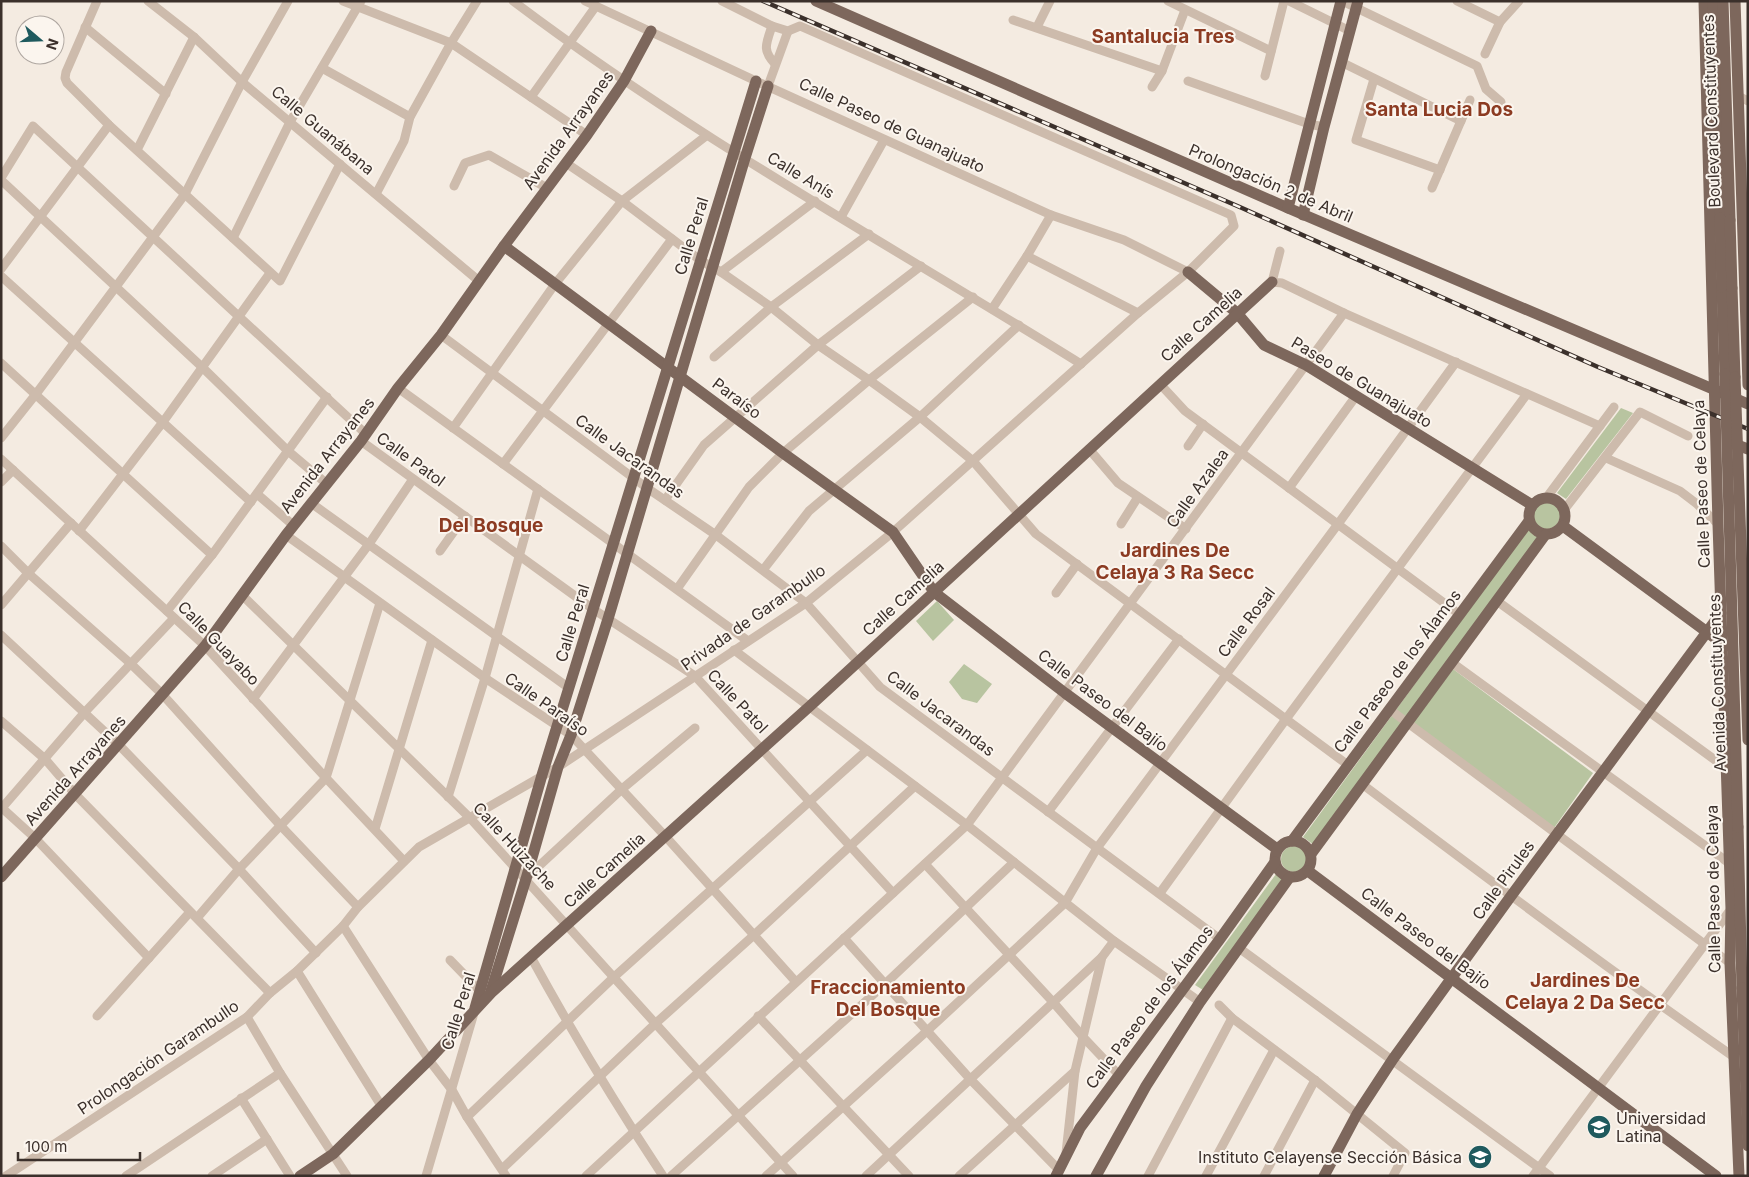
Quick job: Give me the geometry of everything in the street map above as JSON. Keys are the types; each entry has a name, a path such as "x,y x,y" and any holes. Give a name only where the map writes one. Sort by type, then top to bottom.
{"main road":[{"name":"Prolongación 2 de Abril","path":"816,1 1303,215 1748,404"},
{"path":"1288,208 1342,1"},
{"name":"Calle Paseo de Celaya","path":"1704,1 1725,221 1743,263 1748,385"},
{"name":"Boulevard Constituyentes","path":"1713,1 1725,221"},
{"name":"Boulevard Constituyentes","path":"1723,1 1725,221"},
{"name":"Calle Paseo de Celaya","path":"1735,1 1743,98 1744,207 1725,221 1711,262 1726,768 1734,862 1730,958 1734,1057 1742,1129 1739,1176"},
{"path":"1303,215 1324,127 1357,5"},
{"name":"Avenida Arrayanes","path":"1,877 205,646 293,525 441,335 504,246 587,135 624,81 651,31"},
{"name":"Calle Peral","path":"486,992 542,775 756,81"},
{"name":"Calle Peral","path":"474,1013 486,992 526,879 558,767 571,735 608,619 680,376 717,270 745,158 768,86"},
{"name":"Avenida Constituyentes","path":"1725,221 1730,375 1748,740"},
{"name":"Paraíso","path":"504,246 783,453 893,532 934,592"},
{"name":"Paseo de Guanajuato","path":"1188,272 1237,313 1264,345 1306,366 1532,505"},
{"name":"Calle Camelia","path":"486,992 531,957 666,837 1272,282"},
{"name":"Avenida Constituyentes","path":"1730,375 1738,827 1734,862 1742,988 1748,1146"},
{"path":"1716,437 1748,449"},
{"path":"1547,497 1560,503 1564,510 1565,518 1562,526 1555,533 1545,535 1535,530 1529,521 1528,513 1538,499 1547,497"},
{"name":"Calle Paseo de los Álamos","path":"1292,840 1529,521"},
{"path":"1562,526 1748,662"},
{"path":"1311,854 1545,535"},
{"name":"Calle Paseo del Bajío","path":"934,592 1112,728 1277,849"},
{"name":"Calle Pirules","path":"1324,1176 1357,1114 1393,1059 1556,835 1721,615"},
{"path":"1292,840 1307,846 1312,862 1308,870 1300,877 1289,878 1280,872 1275,862 1277,849 1284,843 1292,840"},
{"name":"Calle Paseo de los Álamos","path":"1058,1173 1080,1128 1275,862"},
{"path":"1730,958 1734,862"},
{"name":"Calle Paseo del Bajío","path":"1308,870 1716,1176"},
{"path":"1096,1176 1146,1086 1200,1002 1289,878"},
{"path":"300,1176 333,1154 474,1013"}],"street":[{"path":"97,1 66,72 65,78 68,83 109,125 280,281 340,164"},
{"name":"Calle Guanábana","path":"148,1 194,37 242,82 479,281"},
{"path":"1,438 185,194 242,82 288,1"},
{"path":"343,1 359,4 451,43 587,135"},
{"path":"376,194 404,141 410,116 477,1"},
{"name":"Calle Anís","path":"513,1 570,44 706,136 1081,364"},
{"name":"Calle Paseo de Guanajuato","path":"585,1 884,140 1051,215 1124,240 1188,272"},
{"path":"722,1 772,26 788,31 768,86"},
{"path":"1037,27 1050,1"},
{"path":"1168,1 1271,51"},
{"path":"1266,76 1284,1"},
{"path":"1289,1 1350,30"},
{"path":"1342,1 1357,5 1477,66 1486,89 1501,102"},
{"path":"1457,1 1500,22"},
{"path":"1485,54 1500,22 1519,1"},
{"path":"233,238 290,122 359,4"},
{"path":"531,97 596,6"},
{"path":"1152,87 1162,71 1185,10"},
{"path":"1013,20 1162,71"},
{"path":"772,26 765,45 768,56 775,64"},
{"name":"Privada de Garambullo","path":"358,907 419,848 558,767 806,603 893,532 1138,313 1188,272 1234,226 1231,215 800,26 788,31"},
{"path":"85,27 166,94"},
{"path":"137,150 194,37"},
{"path":"1341,62 1461,121"},
{"path":"322,68 410,116"},
{"path":"1374,79 1356,140 1440,170"},
{"path":"1188,81 1309,124 1324,127"},
{"path":"1432,188 1470,100"},
{"path":"1,268 109,125"},
{"name":"Calle Patol","path":"1,179 33,126 327,397 363,437 413,479 593,609 695,676 763,748 893,893"},
{"path":"453,428 555,284 622,201 706,136"},
{"path":"841,217 884,140"},
{"path":"454,186 465,163 489,155 547,188"},
{"path":"566,163 622,201 700,260 771,307 818,345 920,416 972,461 1036,534 1348,765"},
{"path":"1,179 202,367 288,451 326,484"},
{"path":"717,270 815,201"},
{"path":"992,309 1051,215"},
{"path":"714,357 771,307 869,234"},
{"path":"503,464 672,239"},
{"path":"1280,251 1272,282 1282,283 1344,313 1600,426"},
{"path":"1711,262 1714,256 1728,253 1739,258 1743,263"},
{"path":"1027,256 1138,313"},
{"path":"665,500 704,445 818,345 921,266"},
{"path":"79,531 162,422 270,273"},
{"path":"1,276 251,502"},
{"path":"677,589 749,487 783,453 869,380 973,297"},
{"name":"Calle Azalea","path":"586,1176 967,825 1344,313"},
{"path":"763,570 809,512 920,416 1019,325"},
{"name":"Calle Jacarandas","path":"441,335 647,488 716,535 806,603 880,686 1220,939"},
{"name":"Calle Rosal","path":"766,1176 1065,903 1097,848 1159,762 1338,524 1456,362"},
{"path":"1,363 212,556"},
{"path":"1714,365 1721,374 1730,379 1741,381 1747,377"},
{"path":"1160,384 1186,411 1459,614"},
{"path":"398,388 748,641"},
{"path":"1160,893 1221,807 1527,394"},
{"path":"1289,488 1356,396"},
{"path":"167,611 212,556 327,397"},
{"path":"1547,497 1614,407"},
{"path":"1564,510 1640,412 1688,436"},
{"path":"1188,446 1203,424"},
{"path":"1089,449 1118,483 1186,529"},
{"path":"1606,458 1680,491 1718,524"},
{"name":"Calle Guayabo","path":"1,459 205,646 404,861"},
{"path":"1,482 13,470"},
{"path":"253,699 369,544 413,479"},
{"path":"448,797 485,678 538,489"},
{"path":"1697,504 1717,501 1723,493 1734,492 1748,498"},
{"path":"257,494 293,525"},
{"path":"1120,524 1138,497"},
{"path":"311,503 569,688"},
{"path":"440,551 465,516"},
{"path":"1,605 71,524"},
{"name":"Calle Paraíso","path":"286,535 485,678 571,735 666,837 796,982"},
{"path":"1,546 28,573 163,694 280,825 358,907"},
{"path":"1056,593 1077,564"},
{"name":"Calle Huizache","path":"242,595 470,818 793,1176"},
{"path":"1497,601 1726,768"},
{"path":"97,1016 149,958 239,869 326,778 380,603"},
{"path":"1721,615 1728,624 1737,626 1748,624"},
{"path":"149,958 35,838 2,808 85,712 174,618"},
{"path":"1,635 119,745 239,869 316,953"},
{"path":"1048,812 1179,639"},
{"path":"375,829 432,640"},
{"path":"734,650 967,825 1114,941 1200,1002"},
{"path":"1451,662 1603,772 1734,862"},
{"path":"1389,710 1556,835 1706,943 1730,958"},
{"path":"1,721 45,759 75,794 270,993"},
{"path":"526,879 622,789 695,728"},
{"path":"467,1117 614,978 867,750"},
{"path":"1362,784 1511,896 1734,1057"},
{"path":"343,926 504,1172 656,1023 915,786"},
{"path":"671,1176 885,984 1014,862"},
{"path":"925,864 1010,954 1119,1075"},
{"name":"Prolongación Garambullo","path":"6,1176 247,1017 270,993 298,971 343,926 358,907"},
{"path":"1533,1176 1731,909"},
{"path":"844,938 971,1080 1058,1173"},
{"path":"866,1176 1102,958 1114,941"},
{"path":"1239,948 1393,1059 1550,1176"},
{"path":"531,957 567,1022 663,1176"},
{"path":"1065,1156 1076,1071 1102,958"},
{"path":"450,960 486,992"},
{"path":"298,971 382,1107"},
{"path":"1219,1004 1232,1018 1315,1080 1405,1153 1394,1176"},
{"name":"Calle Peral","path":"426,1176 474,1013"},
{"path":"758,1016 909,1176"},
{"path":"247,1017 280,1073 347,1176"},
{"path":"1148,1176 1232,1018"},
{"path":"1206,1176 1274,1050"},
{"path":"959,1176 1076,1071"},
{"path":"126,1176 280,1073"},
{"path":"1264,1176 1315,1080"},
{"path":"241,1098 290,1176"},
{"path":"212,1176 267,1139"}],"green space":[{"path":"1621,408 1633,413 1566,499 1557,493"},
{"path":"1546,501 1556,505 1560,515 1556,525 1546,529 1536,525 1532,515 1536,505"},
{"path":"1529,528 1533,534 1539,536 1314,845 1303,837"},
{"path":"937,601 954,620 933,641 916,621"},
{"path":"964,664 992,684 977,703 962,699 949,682"},
{"path":"1453,669 1593,773 1554,828 1413,723"},
{"path":"1294,846 1303,850 1307,859 1303,868 1294,872 1285,868 1281,859 1285,850"},
{"path":"1276,874 1284,879 1203,990 1195,985"}],"railway":[{"path":"763,1 1242,208 1598,367 1748,429"}],"place":[{"name":"Universidad Latina","path":"1599,1127"},
{"name":"Instituto Celayense Sección Básica","path":"1480,1157"}],"district":[{"name":"Santalucia Tres","path":"1163,36"},
{"name":"Santa Lucia Dos","path":"1439,109"},
{"name":"Del Bosque","path":"491,525"},
{"name":"Jardines De Celaya 3 Ra Secc","path":"1175,561"},
{"name":"Jardines De Celaya 2 Da Secc","path":"1585,991"},
{"name":"Fraccionamiento Del Bosque","path":"888,998"}]}
